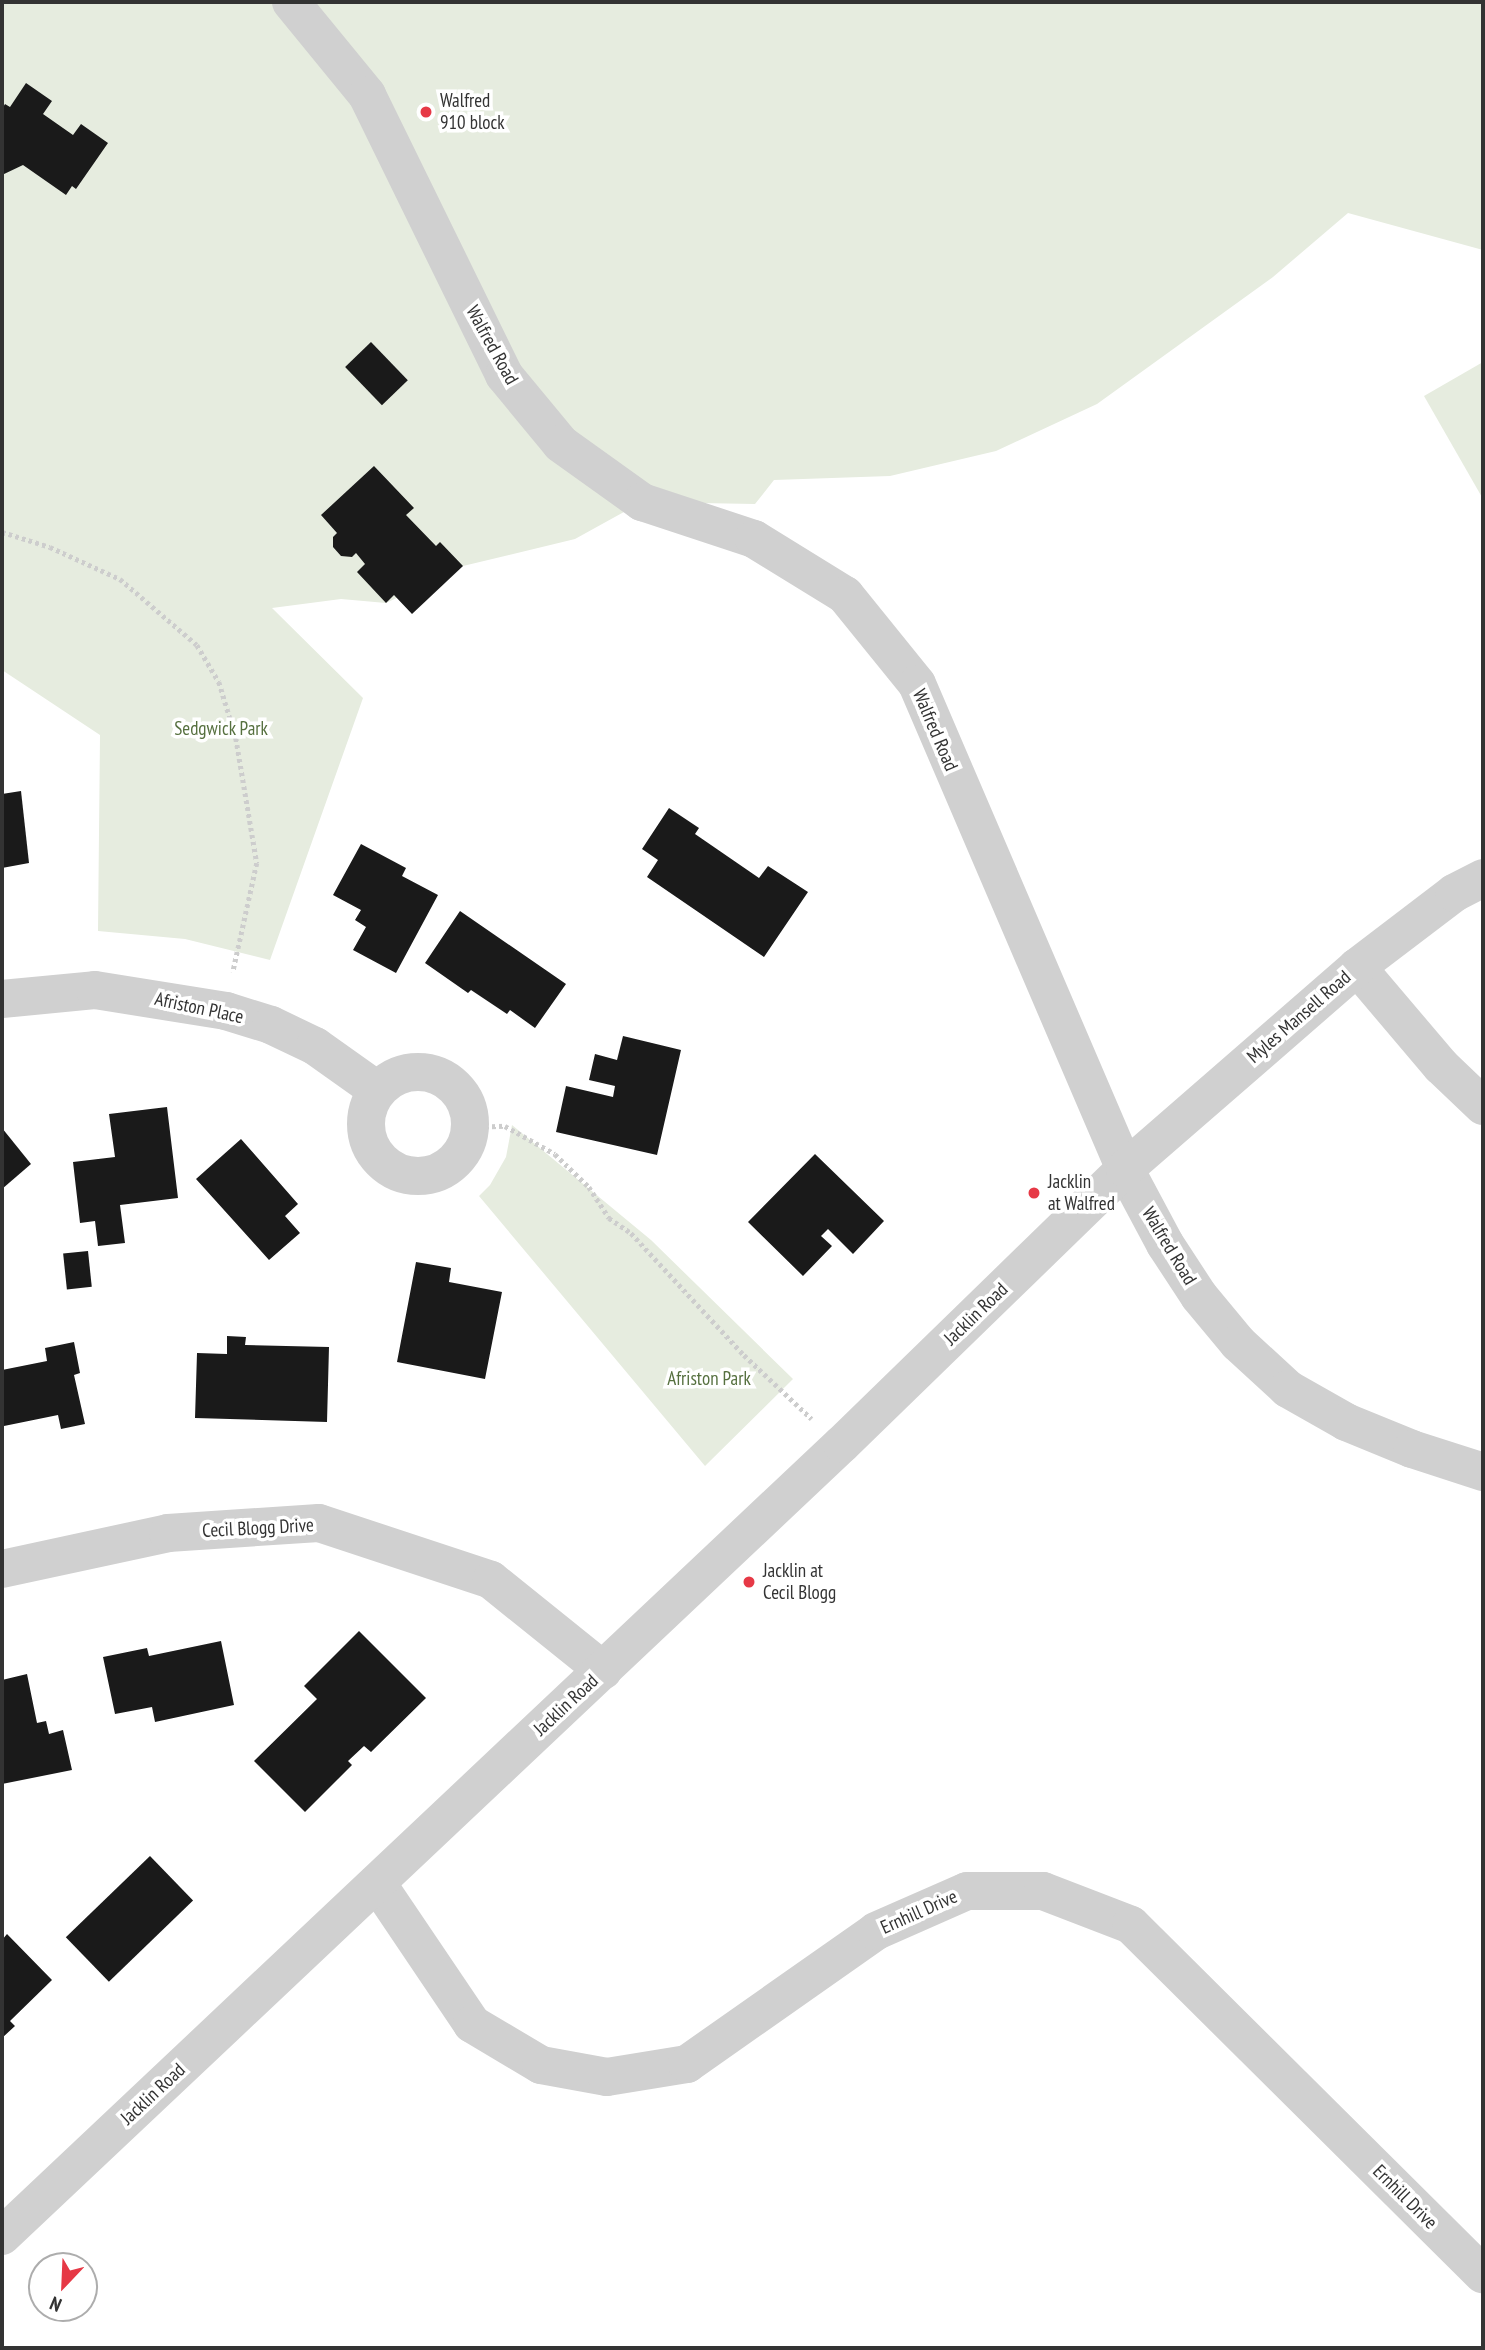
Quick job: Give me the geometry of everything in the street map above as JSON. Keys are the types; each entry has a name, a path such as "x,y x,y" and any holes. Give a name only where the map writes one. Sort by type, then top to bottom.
{"street":[{"name":"Walfred Road","path":"291,2 367,95 504,375 561,444 642,502 754,539 845,595 917,684 1125,1169 1165,1244 1199,1296 1238,1343 1288,1389 1346,1422 1412,1449 1483,1472"},
{"name":"Myles Mansell Road","path":"1125,1169 1357,967 1454,893 1483,878"},
{"path":"1357,967 1441,1066 1483,1106"},
{"name":"Afriston Place","path":"2,999 96,990 226,1011 271,1026 315,1046 377,1090"},
{"path":"415,1071 437,1074 455,1086 467,1105 471,1126 465,1147 451,1164 432,1175 409,1176 389,1168 373,1153 365,1132 366,1110 377,1090 393,1077 415,1071"},
{"name":"Jacklin Road","path":"2,2236 842,1444 1125,1169"},
{"name":"Cecil Blogg Drive","path":"2,1569 168,1533 319,1523 491,1580 603,1670"},
{"name":"Ernhill Drive","path":"377,1883 472,2024 541,2065 607,2077 687,2064 876,1931 967,1891 1043,1891 1131,1926 1483,2274"}],"path":[{"path":"2,532 50,547 120,579 197,645 219,682 236,738 257,863 226,1011"},
{"path":"471,1126 505,1126 555,1154 589,1187 610,1218 631,1233 770,1380 842,1444"}],"green space":[{"name":"Sedgwick Park","path":"2,2 1483,2 1483,250 1348,213 1273,277 1097,404 996,451 890,476 774,480 755,504 642,502 575,539 463,566 386,603 341,599 272,608 363,698 270,960 185,939 98,931 100,735 2,670"},
{"path":"1483,362 1483,499 1424,396"},
{"name":"Afriston Park","path":"512,1125 651,1240 793,1379 705,1466 479,1196 490,1185 506,1157"}],"building":[{"path":"26,83 52,101 43,114 73,135 81,124 108,143 76,189 72,186 66,195 23,165 2,175 2,109 5,104 10,107"},
{"path":"371,342 408,380 382,405 345,367"},
{"path":"374,466 414,508 406,515 436,546 440,542 463,566 412,614 394,595 386,603 357,572 365,564 356,553 352,557 341,556 333,547 333,537 337,533 321,515"},
{"path":"21,791 29,863 2,868 2,794"},
{"path":"669,808 699,828 695,834 759,878 768,866 808,892 764,957 647,877 658,860 642,849"},
{"path":"361,844 406,868 402,876 438,895 396,973 353,950 366,927 355,920 361,910 333,895"},
{"path":"460,911 566,984 535,1028 510,1010 507,1014 471,990 468,993 425,963"},
{"path":"623,1036 681,1050 657,1155 556,1132 566,1086 613,1097 615,1086 589,1080 595,1054 617,1060"},
{"path":"167,1107 178,1198 120,1205 125,1243 98,1246 95,1221 80,1223 73,1162 115,1157 109,1114"},
{"path":"2,1128 31,1164 2,1189"},
{"path":"241,1139 298,1204 285,1216 300,1233 269,1260 196,1179"},
{"path":"815,1154 884,1221 853,1254 828,1229 821,1236 832,1246 803,1276 748,1222"},
{"path":"88,1251 92,1287 67,1289 63,1254"},
{"path":"416,1262 451,1268 449,1282 502,1292 485,1379 397,1362"},
{"path":"227,1336 246,1337 245,1345 329,1347 327,1422 195,1418 197,1353 227,1354"},
{"path":"74,1342 80,1373 74,1375 85,1424 61,1429 58,1415 4,1426 2,1370 47,1361 45,1348"},
{"path":"359,1631 426,1698 371,1752 364,1746 348,1761 352,1765 305,1812 254,1761 317,1699 304,1686"},
{"path":"221,1641 234,1705 155,1722 152,1707 115,1714 103,1657 147,1648 149,1656"},
{"path":"27,1674 37,1723 46,1721 49,1734 63,1730 72,1770 2,1784 2,1680"},
{"path":"150,1856 193,1901 109,1982 66,1937"},
{"path":"7,1934 52,1980 10,2021 15,2026 2,2038 2,1940"}],"place":[{"name":"Walfred 910 block","path":"426,112"},
{"name":"Jacklin at Walfred","path":"1034,1193"},
{"name":"Jacklin at Cecil Blogg","path":"749,1582"}]}
